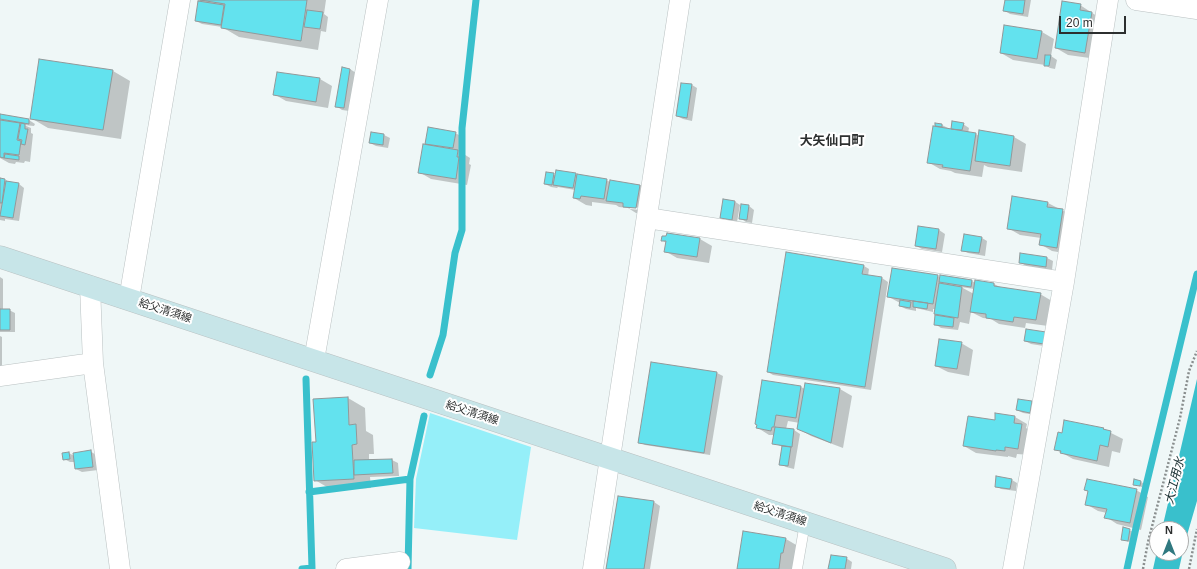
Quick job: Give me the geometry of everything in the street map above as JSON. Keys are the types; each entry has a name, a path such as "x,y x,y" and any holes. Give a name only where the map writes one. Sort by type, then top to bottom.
{"main road":[{"name":"給父清須線","path":"0,257 944,569"}],"street":[{"path":"128,299 180,0"},
{"path":"314,360 378,0"},
{"path":"593,569 680,0"},
{"path":"1013,569 1064,282 1108,0"},
{"path":"1136,0 1197,9"},
{"path":"647,218 1064,282"},
{"path":"90,286 93,363 120,569"},
{"path":"0,376 93,363"},
{"path":"346,569 400,562"}],"lane":[{"path":"798,569 805,523"}],"path":[{"path":"1143,569 1148,542 1180,418 1189,371 1197,351"},
{"path":"1189,569 1197,529"}],"shaded area":[{"path":"430,413 531,447 517,540 414,528 416,479"}],"water":[{"name":"大江用水","path":"1197,379 1197,501 1189,528 1189,521 1164,521"},
{"path":"1155,561 1181,561 1179,569 1153,569"}],"building":[{"path":"200,0 307,0 301,41 221,28 225,4"},
{"path":"1005,0 1025,0 1023,14 1003,11"},
{"path":"198,1 224,5 221,25 195,21"},
{"path":"1062,1 1081,4 1080,10 1092,12 1085,53 1055,48"},
{"path":"307,10 323,12 320,29 304,27"},
{"path":"1004,25 1042,31 1037,59 1000,53"},
{"path":"1045,55 1051,55 1049,66 1044,66"},
{"path":"39,59 113,70 103,130 30,119"},
{"path":"342,67 350,69 344,108 335,107"},
{"path":"277,72 320,78 316,102 273,95"},
{"path":"681,83 692,84 687,118 676,116"},
{"path":"0,114 29,119 29,124 0,119"},
{"path":"0,120 20,123 17,140 21,141 19,155 4,153 4,158 0,157"},
{"path":"952,121 964,123 962,130 951,129"},
{"path":"21,123 25,124 25,129 28,129 25,145 21,144 22,140 18,139"},
{"path":"935,123 942,124 942,127 935,126"},
{"path":"933,126 976,133 970,171 927,163"},
{"path":"428,127 456,132 453,148 425,144"},
{"path":"979,130 1014,136 1010,166 975,161"},
{"path":"371,132 384,134 383,145 369,143"},
{"path":"423,144 458,150 457,157 459,157 456,179 418,173"},
{"path":"5,154 19,156 19,160 4,158"},
{"path":"556,170 576,173 573,188 553,185"},
{"path":"546,172 554,173 552,185 544,184"},
{"path":"577,174 607,179 604,199 581,196 580,199 573,198"},
{"path":"0,178 5,179 2,203 0,203"},
{"path":"610,180 640,185 636,208 623,207 623,203 606,201"},
{"path":"6,181 19,183 13,218 0,216"},
{"path":"1012,196 1048,202 1047,207 1063,209 1057,248 1039,245 1041,234 1007,229"},
{"path":"723,199 735,201 732,220 720,218"},
{"path":"741,204 749,205 747,220 739,219"},
{"path":"918,226 939,229 936,249 915,246"},
{"path":"667,233 700,238 697,257 664,252 666,241 661,241 662,236 666,236"},
{"path":"964,234 982,237 979,253 961,251"},
{"path":"786,252 864,265 862,274 882,277 865,387 767,372"},
{"path":"1020,253 1047,257 1046,267 1019,263"},
{"path":"892,268 938,275 933,304 887,297"},
{"path":"940,275 972,280 971,287 939,282"},
{"path":"975,280 994,283 994,286 1041,293 1036,320 1014,317 1013,322 986,318 986,314 970,312"},
{"path":"939,283 962,287 958,318 934,314"},
{"path":"900,300 911,302 910,308 899,306"},
{"path":"913,301 928,303 927,309 913,307"},
{"path":"0,309 10,309 10,330 0,330"},
{"path":"935,315 954,318 953,327 934,325"},
{"path":"1026,329 1046,332 1044,344 1024,341"},
{"path":"939,339 962,342 957,369 935,366"},
{"path":"651,362 717,372 704,453 638,443"},
{"path":"762,380 801,386 796,418 776,415 774,427 772,427 771,431 756,428 757,425 755,424"},
{"path":"805,383 840,388 831,443 797,429"},
{"path":"348,397 349,425 356,424 357,444 352,445 354,479 314,481 312,442 316,442 313,399"},
{"path":"1018,399 1032,401 1030,413 1016,410"},
{"path":"995,413 1015,416 1014,423 1022,424 1018,449 1005,447 1005,451 996,451 963,446 968,416 995,420"},
{"path":"1064,420 1104,428 1103,429 1111,431 1108,447 1100,445 1097,461 1060,453 1061,451 1054,450 1058,432 1062,433"},
{"path":"775,427 794,429 792,447 772,444"},
{"path":"782,446 791,447 788,466 779,465"},
{"path":"91,450 93,467 75,469 73,453"},
{"path":"69,452 70,459 63,460 62,453"},
{"path":"392,459 393,473 354,475 354,460"},
{"path":"996,476 1012,479 1010,489 995,487"},
{"path":"1087,479 1137,489 1130,523 1104,518 1107,509 1085,505 1088,491 1084,490"},
{"path":"1134,479 1141,481 1140,486 1133,485"},
{"path":"618,496 654,501 644,569 606,569"},
{"path":"1123,527 1130,529 1128,541 1121,540"},
{"path":"743,531 786,538 783,553 781,553 779,569 737,569"},
{"path":"831,555 847,557 845,569 828,569"}],"waterway":[{"path":"430,375 443,335 455,253 462,230 462,128 476,0"},
{"path":"1127,569 1197,274"},
{"path":"302,569 312,568 306,379"},
{"path":"408,569 410,479 424,416"},
{"path":"309,492 410,479"}],"district":[{"name":"大矢仙口町","path":"832,141"}]}
